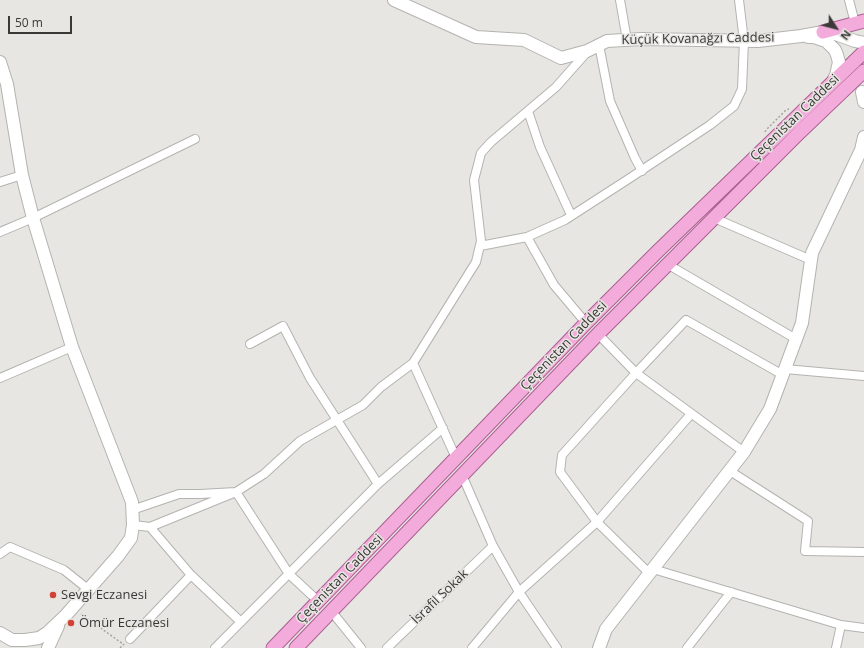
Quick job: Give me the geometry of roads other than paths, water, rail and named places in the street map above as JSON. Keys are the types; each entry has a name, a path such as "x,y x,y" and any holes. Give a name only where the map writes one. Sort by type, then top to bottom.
{"main road":[{"path":"823,32 860,22"},
{"name":"Çeçenistan Caddesi","path":"273,648 586,323 663,246 864,52"},
{"name":"Çeçenistan Caddesi","path":"296,648 598,334 800,132 864,71"}],"street":[{"name":"Küçük Kovanağzı Caddesi","path":"394,0 476,37 524,40 561,58 587,51 607,41 642,39 758,41 830,32 864,43"},
{"path":"620,0 627,40"},
{"path":"480,246 526,237 565,220 642,171 734,106 742,88 744,41 739,0"},
{"path":"849,0 860,22"},
{"name":"Küçük Kovanağzı Caddesi","path":"801,36 826,41 835,50 838,62 836,75 833,81"},
{"path":"599,45 610,101 642,171"},
{"path":"133,526 150,527 236,492 264,474 300,441 363,405 381,387 412,363 476,262 481,241 474,180 481,154 491,142 556,87 587,51"},
{"path":"0,62 7,84 22,175 32,218 72,347 132,502 133,526 131,538 118,556 89,590 48,633 39,638 25,640 12,640 0,633"},
{"path":"528,111 540,147 571,216"},
{"path":"599,648 606,629 730,471 744,452 770,409 802,323 812,253 861,150 864,137"},
{"path":"0,232 195,139"},
{"path":"0,182 22,175"},
{"path":"714,218 811,260"},
{"path":"526,237 554,285 586,323"},
{"path":"667,264 796,340"},
{"path":"864,376 784,372 686,320 636,373 562,456 560,472 597,522 651,572 732,592 841,625 864,628"},
{"path":"250,344 283,326 310,378 378,484"},
{"path":"598,334 636,373 744,452"},
{"path":"0,378 72,347"},
{"path":"412,363 456,458"},
{"path":"472,648 519,592 597,522 691,414"},
{"path":"215,648 378,484 443,428"},
{"path":"730,471 808,520 805,551 864,552"},
{"path":"462,475 493,546 519,592 557,648"},
{"path":"132,510 179,494 236,492"},
{"path":"236,492 289,574 318,601"},
{"path":"150,527 191,575 241,622"},
{"name":"İsrafil Sokak","path":"387,648 493,546"},
{"path":"0,554 10,547 64,570 89,590"},
{"path":"130,639 191,575"},
{"path":"687,648 732,592"},
{"path":"48,648 57,628 69,612"},
{"path":"332,612 361,648"},
{"path":"836,648 841,625"},
{"path":"0,638 7,648"}],"place":[{"name":"Sevgi Eczanesi","path":"53,595"},
{"name":"Ömür Eczanesi","path":"71,623"}]}
